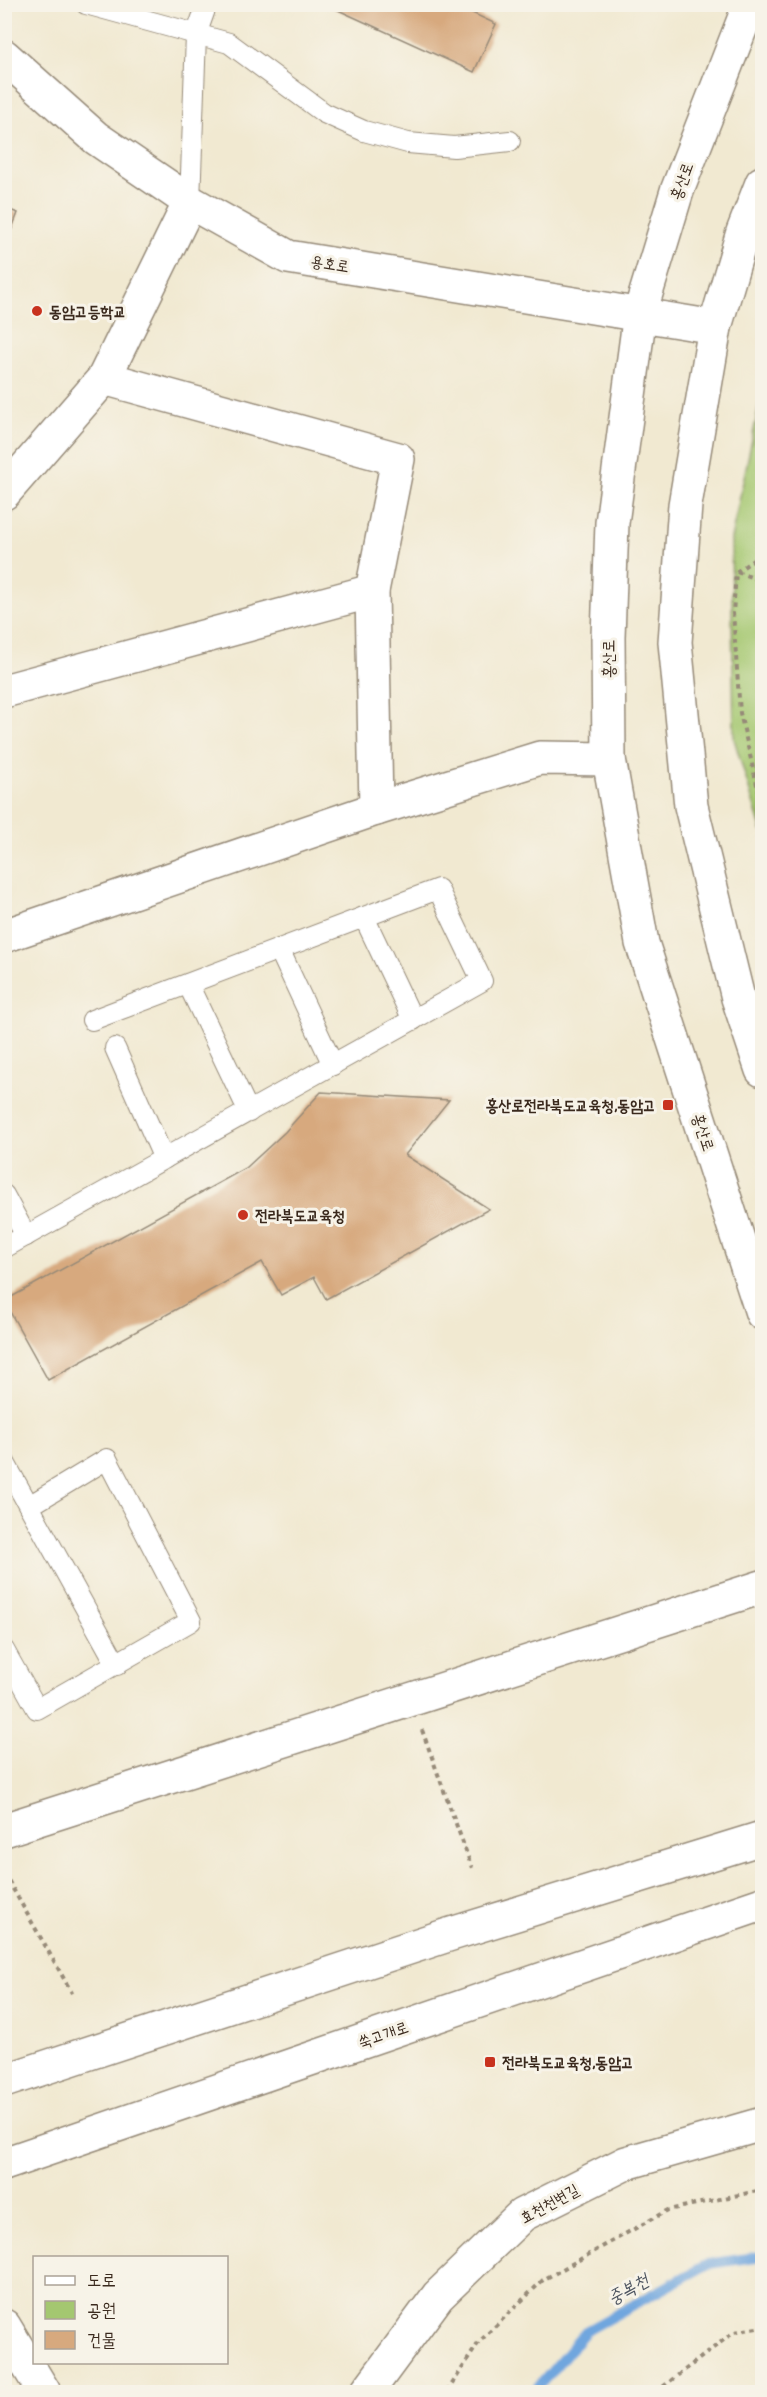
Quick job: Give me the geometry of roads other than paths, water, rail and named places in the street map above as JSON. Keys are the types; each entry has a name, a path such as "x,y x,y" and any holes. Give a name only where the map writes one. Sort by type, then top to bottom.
{"street":[{"name":"홍산로","path":"750,4 676,191 640,314 612,523 608,637 609,759 642,944 762,1313"},
{"name":"용호로","path":"4,56 96,138 189,202 288,256 715,327"},
{"path":"762,183 743,232 715,327 684,505 675,642 691,806 738,998 762,1070"},
{"path":"4,493 104,378 189,202"},
{"path":"104,378 398,459 372,591 376,808"},
{"path":"4,691 372,591"},
{"path":"4,936 376,808 540,758 609,759"},
{"path":"4,1830 762,1587"},
{"path":"4,2081 437,1939 762,1838"},
{"name":"쑥고개로","path":"4,2164 762,1904"},
{"name":"효천천변길","path":"367,2392 438,2296 522,2215 627,2163 762,2124"},
{"path":"4,2326 44,2392"}],"lane":[{"path":"86,4 229,43 324,113 364,131 408,143 454,147 510,141"},
{"path":"189,202 196,35 207,4"},
{"path":"4,1248 482,981 438,889 92,1020"},
{"path":"364,917 413,1020"},
{"path":"279,949 333,1065"},
{"path":"188,984 249,1112"},
{"path":"115,1048 164,1160"},
{"path":"4,1195 26,1236"},
{"path":"4,1650 36,1709 191,1621 107,1459 30,1506"},
{"path":"4,1461 117,1665"}],"waterway":[{"name":"중복천","path":"534,2392 586,2331 708,2264 762,2256"}],"place":[{"name":"동암고등학교","path":"37,311"},
{"name":"홍산로전라북도교육청,동암고","path":"668,1105"},
{"name":"전라북도교육청","path":"243,1215"},
{"name":"전라북도교육청,동암고","path":"490,2062"}]}
